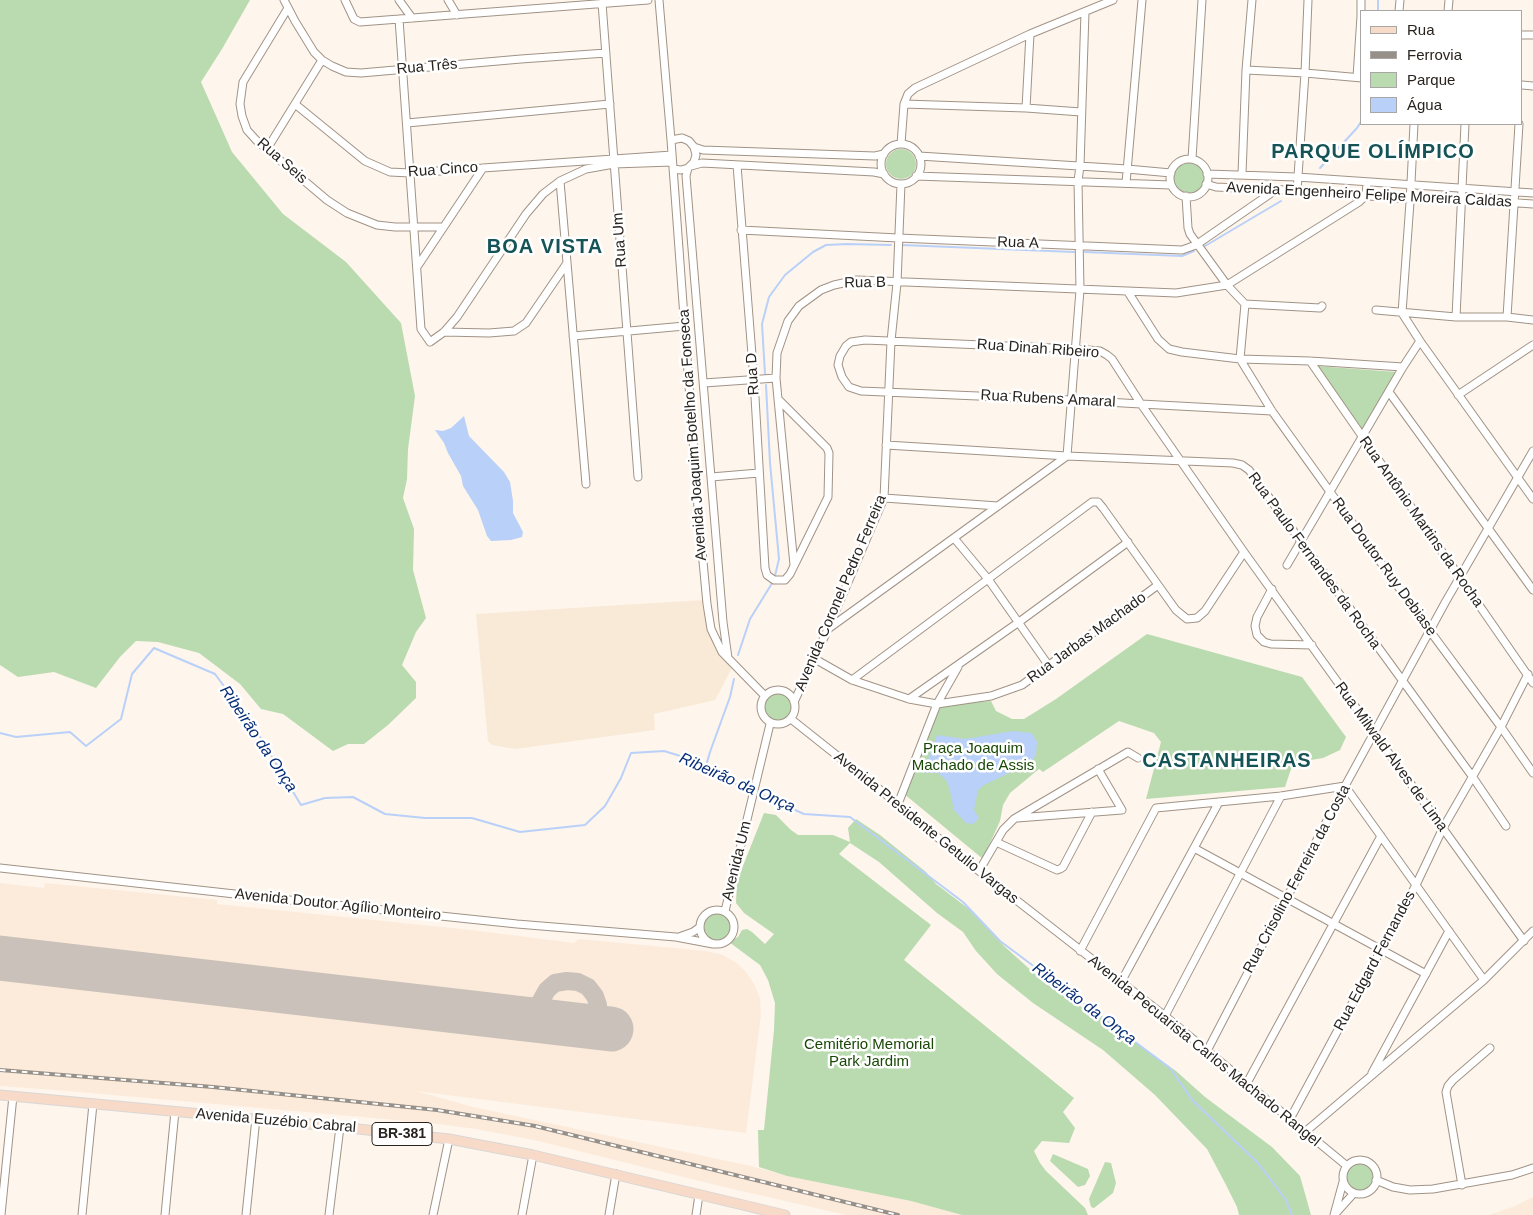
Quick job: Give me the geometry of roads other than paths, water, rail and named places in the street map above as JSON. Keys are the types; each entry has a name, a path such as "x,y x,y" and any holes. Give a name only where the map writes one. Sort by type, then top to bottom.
{"main road":[{"name":"Avenida Euzébio Cabral","path":"0,1095 340,1126 449,1139 533,1155 785,1215"}],"street":[{"name":"Rua Três","path":"284,0 314,52 322,60 346,72 361,73 606,53"},
{"path":"345,0 354,19 360,22 457,15 579,2 602,3 648,0"},
{"path":"399,0 412,18"},
{"path":"448,0 457,15"},
{"path":"659,0 672,162"},
{"path":"901,144 904,104 908,94 921,84 1030,34 1113,0"},
{"path":"1126,183 1142,0"},
{"path":"1202,0 1192,159 1181,160 1170,173 1171,185 1175,190 1186,196 1190,234 1227,285 1245,304 1320,308 1322,306"},
{"path":"1242,174 1246,70 1252,0"},
{"path":"1297,192 1308,0"},
{"name":"Rua Um","path":"602,3 638,477"},
{"name":"Rua Seis","path":"288,8 244,82 240,104 247,130 256,140 327,200 347,214 377,225 444,227"},
{"path":"828,629 1067,456 1080,290 1078,181 1085,12"},
{"path":"399,19 421,329 430,342 444,332 457,317 526,214 544,194 560,181 586,169 614,161 672,162 681,170 702,164 884,174"},
{"path":"1026,108 1030,34"},
{"path":"267,148 322,60"},
{"path":"1246,70 1360,78"},
{"name":"Rua Cinco","path":"295,104 365,161 390,172 410,173 614,161"},
{"path":"406,123 610,104"},
{"path":"904,104 1082,112"},
{"path":"1414,125 1402,313 1420,342 1533,499"},
{"path":"1456,317 1465,125"},
{"path":"1507,317 1519,125"},
{"path":"671,140 682,138 689,141 694,147 703,150 875,156 884,154"},
{"path":"901,144 912,148 919,156 920,167 916,176 907,183 901,184 888,180 881,164 884,154 891,147 901,144"},
{"path":"694,147 695,159 686,176 723,622 728,658"},
{"path":"756,152 756,166"},
{"path":"919,156 1170,173"},
{"name":"Avenida Engenheiro Felipe Moreira Caldas","path":"1186,196 1198,194 1206,184 1207,174 1202,164 1192,159"},
{"name":"Avenida Joaquim Botelho da Fonseca","path":"672,162 698,508 711,629 722,652 765,696"},
{"name":"Rua D","path":"737,165 754,380 765,568 767,575 774,580 785,580 794,565"},
{"path":"417,268 484,168"},
{"name":"Avenida Engenheiro Felipe Moreira Caldas","path":"1207,174 1297,177 1410,186 1462,187 1533,192"},
{"path":"916,176 1171,185"},
{"path":"560,181 586,484"},
{"path":"1227,285 1360,202 1366,195 1367,182"},
{"name":"Avenida Coronel Pedro Ferreira","path":"794,702 815,659 884,498 901,184"},
{"name":"Avenida Engenheiro Felipe Moreira Caldas","path":"1206,184 1216,187 1278,189 1297,192 1410,199 1461,199 1533,204"},
{"name":"Rua A","path":"741,230 1182,250 1196,244 1278,189"},
{"path":"444,332 489,333 514,331 526,323 567,263"},
{"name":"Rua B","path":"794,565 776,378 777,353 788,322 799,306 821,290 857,280 1176,293 1227,285"},
{"path":"1128,292 1158,339 1169,349 1240,359 1403,367"},
{"path":"1240,359 1245,304"},
{"path":"1376,310 1456,317 1507,317 1533,321"},
{"path":"574,336 685,326"},
{"name":"Rua Dinah Ribeiro","path":"838,365 840,356 846,346 852,342 866,340 1100,351 1112,359 1180,461 1259,572"},
{"path":"1287,565 1403,367 1420,342"},
{"path":"1458,395 1533,345"},
{"name":"Rua Doutor Ruy Debiase","path":"1240,359 1272,411 1330,493 1533,773"},
{"name":"Rua Antônio Martins da Rocha","path":"1310,361 1533,683"},
{"name":"Rua Rubens Amaral","path":"838,365 842,377 849,387 861,391 1272,411"},
{"path":"704,383 776,378"},
{"path":"1390,392 1533,590"},
{"path":"778,399 823,442 829,453 828,497 794,565"},
{"name":"Rua Paulo Fernandes da Rocha","path":"886,445 1242,465 1249,470 1472,776 1506,826"},
{"path":"1460,577 1533,451"},
{"path":"711,477 759,473"},
{"path":"884,498 998,506"},
{"path":"852,680 1092,502 1098,502 1176,610 1187,618 1197,618 1206,611 1244,552"},
{"path":"954,538 988,579 1049,666"},
{"path":"908,699 1019,622 1128,542"},
{"name":"Rua Milwald Alves de Lima","path":"1259,572 1524,941"},
{"name":"Rua Crisolino Ferreira da Costa","path":"1206,1051 1345,786 1460,577"},
{"name":"Rua Jarbas Machado","path":"815,659 852,680 908,699 937,704 990,696 1022,685 1158,585"},
{"path":"1272,590 1257,617 1256,635 1264,642 1271,644 1312,646"},
{"path":"898,804 937,704 958,665"},
{"name":"Rua Edgard Fernandes","path":"1290,1119 1382,950 1443,828 1501,727 1528,674"},
{"path":"774,690 784,691 794,702 794,714 791,719 781,725 770,724 762,716 760,706 765,696 774,690"},
{"name":"Avenida Presidente Getulio Vargas","path":"791,719 1061,935"},
{"name":"Avenida Um","path":"725,911 770,724"},
{"path":"979,871 1004,830 1014,819 1128,752 1138,758"},
{"path":"1014,819 1122,810 1098,769"},
{"path":"1080,951 1156,808 1281,796 1345,786 1484,980"},
{"path":"1164,1016 1281,796"},
{"path":"1121,982 1219,802"},
{"path":"996,842 1057,870 1063,867 1092,812"},
{"path":"1247,1083 1381,836"},
{"path":"1194,848 1426,974"},
{"name":"Avenida Doutor Agílio Monteiro","path":"0,868 517,924 676,937 713,944"},
{"name":"Avenida Doutor Agílio Monteiro","path":"676,937 688,934 700,927 701,920 711,910 725,911"},
{"path":"700,927 704,938 713,944 724,943 729,940 735,930 733,919 725,911"},
{"path":"1370,1078 1449,931"},
{"path":"1305,1132 1484,980 1533,931"},
{"name":"Avenida Pecuarista Carlos Machado Rangel","path":"1061,935 1247,1083 1347,1166"},
{"path":"1462,1185 1446,1092 1453,1080 1490,1048"},
{"path":"1,1215 13,1096"},
{"path":"82,1215 93,1104"},
{"path":"165,1215 175,1111"},
{"path":"246,1215 256,1118"},
{"path":"329,1215 340,1126"},
{"path":"433,1215 449,1139"},
{"path":"522,1215 533,1155"},
{"path":"1334,1215 1344,1170 1347,1166 1356,1161 1367,1162 1375,1170 1376,1180 1374,1185 1368,1192 1363,1194 1354,1193 1349,1190 1343,1181"},
{"path":"1376,1180 1393,1187 1410,1190 1433,1189 1512,1175 1533,1168"},
{"path":"608,1215 616,1174"},
{"path":"1334,1215 1354,1193"},
{"path":"696,1215 700,1194"}],"water":[{"path":"464,416 469,436 504,472 510,482 513,513 523,532 522,537 511,540 491,541 487,536 478,510 463,486 461,476 435,430 443,431 451,428"},
{"path":"1013,731 1032,733 1037,742 1036,755 1030,763 984,785 978,790 974,810 979,818 973,824 966,823 954,810 946,780 938,773 923,773 937,735 965,739"}],"waterway":[{"path":"1378,0 1378,10"},
{"path":"1320,168 1360,123"},
{"path":"1205,246 1281,201"},
{"path":"765,374 762,324 769,297 785,275 813,252 826,245 891,245"},
{"path":"902,245 1074,252"},
{"path":"1085,252 1182,256 1194,251"},
{"path":"738,655 750,619 774,580 779,559 770,463 766,385"},
{"name":"Ribeirão da Onça","path":"0,733 16,737 70,732 86,746 121,719 132,674 154,648 215,674 252,724 301,805 325,798 353,797 385,814 425,818 472,818 520,832 585,825 605,806 621,778 631,753 664,751 687,758 705,770 752,791"},
{"path":"705,769 730,697 734,679"},
{"name":"Ribeirão da Onça","path":"757,793 804,814 850,817 963,902 1000,941 1170,1068 1193,1101 1258,1163 1286,1200 1292,1215"}],"railway":[{"path":"0,1070 213,1087 437,1110 535,1126 898,1215"}],"district":[{"name":"PARQUE OLÍMPICO","path":"1373,152"},
{"name":"BOA VISTA","path":"545,247"},
{"name":"CASTANHEIRAS","path":"1227,761"}],"park label":[{"name":"Praça Joaquim Machado de Assis","path":"973,758"},
{"name":"Cemitério Memorial Park Jardim","path":"869,1054"}]}
